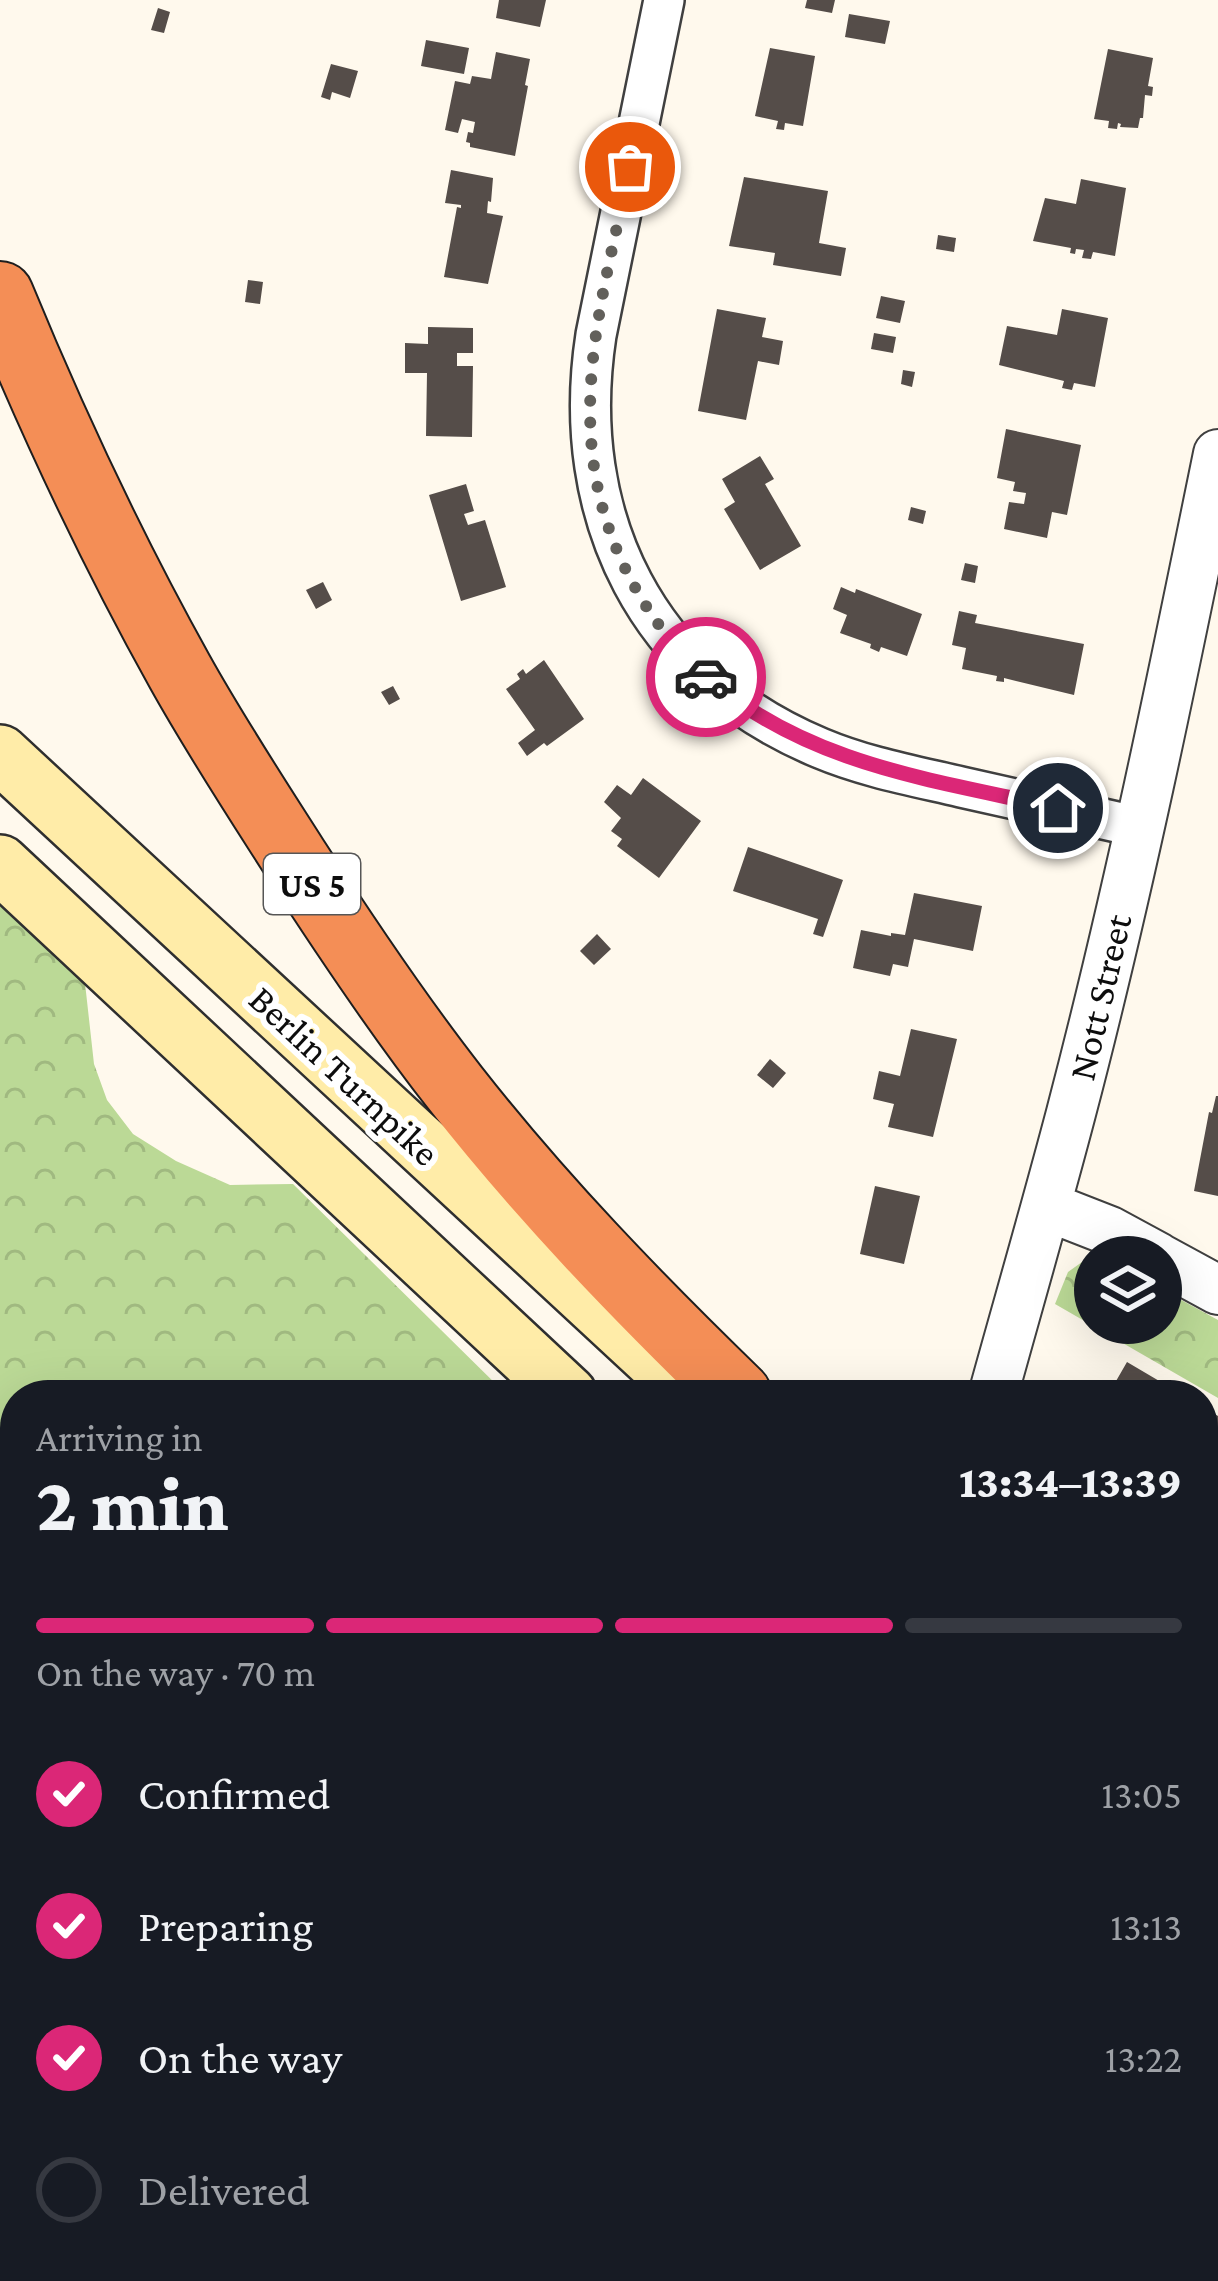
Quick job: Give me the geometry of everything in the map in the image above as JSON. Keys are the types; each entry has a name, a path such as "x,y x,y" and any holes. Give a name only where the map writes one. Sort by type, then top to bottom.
{"highway":[{"name":"US 5","path":"0,295 55,424 146,610 214,731 333,918 456,1090 529,1177 587,1243 723,1380"}],"main road":[{"name":"Berlin Turnpike","path":"0,754 676,1380"},
{"name":"Berlin Turnpike","path":"0,864 552,1380"}],"street":[{"path":"664,0 590,381 589,426 598,495 635,589 693,665 754,713 809,743 928,779 1139,826"},
{"name":"Nott Street","path":"997,1380 1096,1013 1218,454"},
{"path":"1046,1206 1119,1236"},
{"path":"1182,1270 1218,1290"}],"green space":[{"path":"0,906 85,983 94,1064 107,1100 133,1134 176,1161 230,1185 293,1184 492,1380 0,1380"},
{"path":"1074,1268 1074,1315 1055,1304"},
{"path":"1182,1300 1218,1320 1218,1380 1187,1380 1124,1344 1182,1344"}],"building":[{"path":"499,0 546,0 540,27 496,18"},
{"path":"807,0 835,0 832,13 805,8"},
{"path":"158,8 170,12 164,33 151,30"},
{"path":"849,14 890,21 885,44 845,37"},
{"path":"426,40 469,48 464,74 421,66"},
{"path":"770,48 815,56 803,126 785,123 784,130 776,129 778,121 755,116"},
{"path":"1108,49 1153,58 1148,86 1153,87 1152,96 1145,95 1138,128 1118,123 1117,129 1108,128 1109,121 1094,119"},
{"path":"496,52 530,59 515,156 470,147 468,132 473,133 475,122 462,119 458,133 445,130 455,81 470,84 472,76 491,79"},
{"path":"331,64 358,71 350,98 332,92 330,100 321,97"},
{"path":"451,170 493,178 487,213 503,216 488,284 444,277 457,207 461,208 445,203"},
{"path":"744,177 828,191 819,243 846,248 841,276 773,265 775,253 729,246"},
{"path":"1081,179 1126,188 1115,256 1093,252 1091,259 1082,258 1084,250 1076,249 1075,254 1070,253 1071,248 1033,241 1045,198 1076,204"},
{"path":"938,235 956,238 954,252 936,249"},
{"path":"248,280 263,282 260,304 245,302"},
{"path":"881,296 905,301 900,323 876,318"},
{"path":"717,309 766,318 762,337 783,341 779,365 758,361 746,420 698,411"},
{"path":"1062,309 1108,318 1095,387 1074,383 1072,390 1062,388 1064,381 999,365 1007,326 1057,335"},
{"path":"428,327 473,328 473,353 457,353 457,366 473,366 472,437 426,436 427,373 405,373 405,343 428,344"},
{"path":"874,333 896,337 893,353 871,349"},
{"path":"903,370 915,372 912,387 901,384"},
{"path":"1006,429 1081,445 1067,515 1052,512 1047,538 1004,529 1009,502 1024,504 1026,493 1013,491 1015,482 997,478"},
{"path":"760,456 774,479 765,484 801,546 760,570 724,509 735,502 722,479"},
{"path":"466,484 474,511 464,514 468,525 485,520 506,587 461,601 429,495"},
{"path":"911,507 926,511 923,524 908,520"},
{"path":"965,563 978,566 975,583 961,580"},
{"path":"323,582 332,600 316,609 306,590"},
{"path":"841,587 922,614 907,656 881,647 879,652 871,644 840,633 847,615 833,609"},
{"path":"959,611 977,615 975,623 1084,644 1074,695 1004,678 1004,682 996,681 997,676 962,669 966,648 952,645"},
{"path":"544,660 584,719 527,756 518,743 535,730 506,689 520,679 517,674 523,669 526,674"},
{"path":"393,686 400,699 389,705 381,692"},
{"path":"643,778 701,821 659,878 617,846 622,839 611,831 621,818 604,802 617,785 631,795"},
{"path":"748,847 843,880 823,937 813,934 818,919 733,891"},
{"path":"914,893 982,906 973,951 914,939 908,967 893,964 890,976 853,968 861,930 905,935"},
{"path":"597,934 611,949 594,965 580,951"},
{"path":"911,1029 957,1039 933,1137 888,1127 894,1104 873,1099 879,1071 900,1076"},
{"path":"770,1059 786,1073 773,1088 757,1075"},
{"path":"1218,1096 1218,1196 1194,1191"},
{"path":"875,1186 920,1196 904,1264 860,1254"},
{"path":"1127,1362 1158,1380 1117,1380"}],"way so far":[{"path":"630,167 591,365 592,456 610,533 635,589 669,638 706,677"}],"route":[{"path":"706,677 754,713 823,749 871,765 1058,808"}]}
